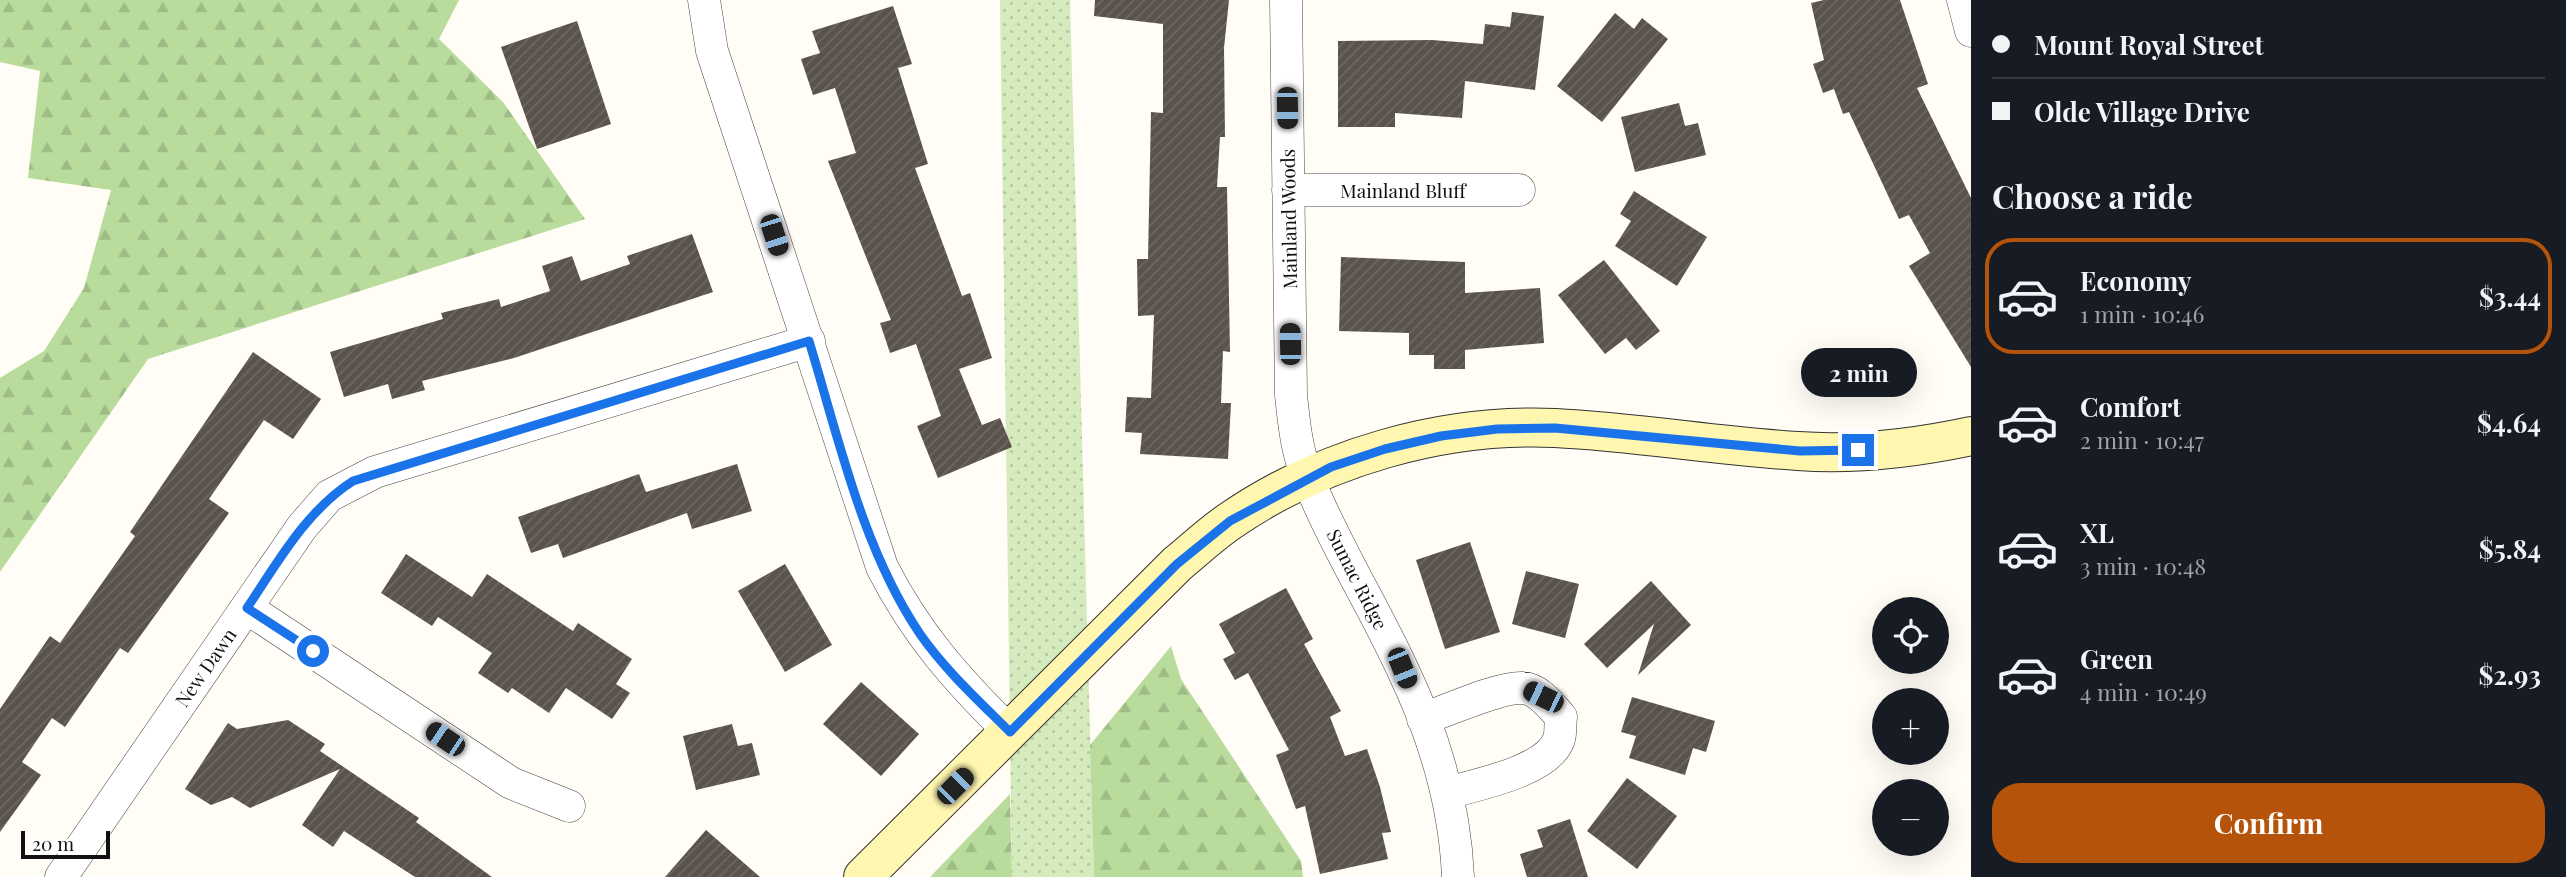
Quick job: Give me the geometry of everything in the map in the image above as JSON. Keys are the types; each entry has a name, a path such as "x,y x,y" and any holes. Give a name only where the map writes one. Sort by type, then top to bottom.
{"street":[{"path":"704,0 712,51 809,341 868,530 900,603 922,637 965,687 1010,732"},
{"name":"Mainland Woods","path":"1286,0 1291,396 1296,439 1308,478"},
{"path":"1963,0 1971,31"},
{"name":"Mainland Bluff","path":"1288,190 1519,190"},
{"name":"New Dawn","path":"61,877 302,527 329,496 353,481 809,341"},
{"path":"863,877 1177,564 1230,521 1308,478 1385,449 1441,436 1497,429 1555,428 1800,451 1927,445 1971,436"},
{"name":"Sumac Ridge","path":"1308,478 1402,668 1423,719 1447,793 1458,877"},
{"path":"247,608 511,783 569,806"},
{"path":"1423,719 1500,692 1524,687 1543,697 1561,717 1559,741 1541,760 1509,775 1447,793"}],"green space":[{"path":"0,0 459,0 439,39 503,102 585,219 148,359 0,572 0,378 44,351 84,288 111,190 28,178 40,71 0,62"},
{"path":"1000,0 1070,0 1094,877 1012,877"},
{"path":"1171,646 1181,679 1301,861 1303,877 1094,877 1090,745"},
{"path":"1010,794 1012,877 930,877"}],"building":[{"path":"1095,0 1229,0 1224,48 1225,137 1220,137 1217,187 1227,187 1230,352 1223,351 1221,403 1231,403 1228,459 1140,454 1142,433 1125,432 1127,397 1151,398 1154,315 1138,316 1137,259 1148,259 1151,112 1163,113 1163,24 1094,16"},
{"path":"1824,0 1900,0 1928,84 1917,88 1971,198 1971,367 1909,266 1930,253 1909,215 1899,219 1849,112 1843,114 1834,89 1823,93 1813,64 1824,60 1811,3"},
{"path":"893,6 912,64 898,68 928,164 915,168 962,296 970,293 992,358 959,369 982,425 1000,418 1012,447 938,478 917,426 941,416 916,344 890,353 880,323 891,320 828,161 856,153 835,88 813,95 801,59 820,53 812,31"},
{"path":"1512,12 1544,16 1535,90 1465,81 1462,118 1395,113 1395,127 1338,127 1338,41 1432,40 1483,44 1485,24 1510,27"},
{"path":"1615,13 1634,29 1642,18 1668,39 1602,122 1557,86"},
{"path":"577,21 611,124 537,149 501,47"},
{"path":"1679,103 1685,126 1698,123 1706,155 1635,172 1621,117"},
{"path":"1634,191 1707,237 1677,286 1615,246 1631,221 1620,214"},
{"path":"692,234 713,292 514,358 422,381 425,390 392,399 388,384 344,397 330,352 443,319 441,313 499,299 501,307 550,291 542,266 572,256 581,281 630,264 627,256"},
{"path":"1341,257 1465,262 1465,293 1540,288 1544,343 1465,350 1465,369 1434,369 1434,355 1409,355 1409,333 1339,331"},
{"path":"1604,260 1660,331 1636,350 1626,338 1605,354 1558,295"},
{"path":"253,352 321,399 293,439 264,420 209,499 229,513 128,653 120,648 65,727 52,718 22,762 41,775 0,832 0,709 50,636 60,643 135,536 130,532"},
{"path":"737,464 752,511 692,529 687,513 563,558 558,544 531,553 518,517 639,474 646,492"},
{"path":"1470,542 1500,632 1445,649 1416,560"},
{"path":"406,554 472,597 487,574 573,631 578,623 632,659 616,684 630,693 612,719 566,688 549,713 512,688 508,693 478,673 492,653 438,617 432,626 381,593"},
{"path":"785,564 832,645 785,672 738,591"},
{"path":"1526,571 1579,584 1565,638 1512,624"},
{"path":"1651,581 1691,625 1638,675 1654,624 1607,668 1584,644"},
{"path":"1286,588 1313,639 1304,644 1341,711 1330,717 1345,756 1367,749 1391,832 1382,833 1388,859 1320,874 1305,806 1296,809 1276,755 1289,750 1248,673 1235,680 1223,659 1235,653 1219,624"},
{"path":"861,682 919,734 881,776 823,724"},
{"path":"1632,697 1715,721 1706,752 1693,748 1685,775 1629,758 1636,736 1621,732"},
{"path":"288,720 325,744 320,751 419,818 416,822 492,877 415,877 344,831 333,847 302,825 340,769 250,808 232,797 211,805 185,789 228,723 237,729"},
{"path":"732,724 738,746 752,743 760,775 696,790 683,736"},
{"path":"1627,778 1677,816 1637,869 1587,831"},
{"path":"1570,819 1588,877 1527,877 1520,854 1543,847 1537,830"},
{"path":"706,830 760,877 665,877"}],"route":[{"path":"313,651 247,608 302,527 329,496 353,481 375,472 809,341 868,530 900,603 922,637 950,670 1010,732 1177,564 1230,521 1331,467 1385,449 1441,436 1497,429 1555,428 1800,451 1858,450"}]}
